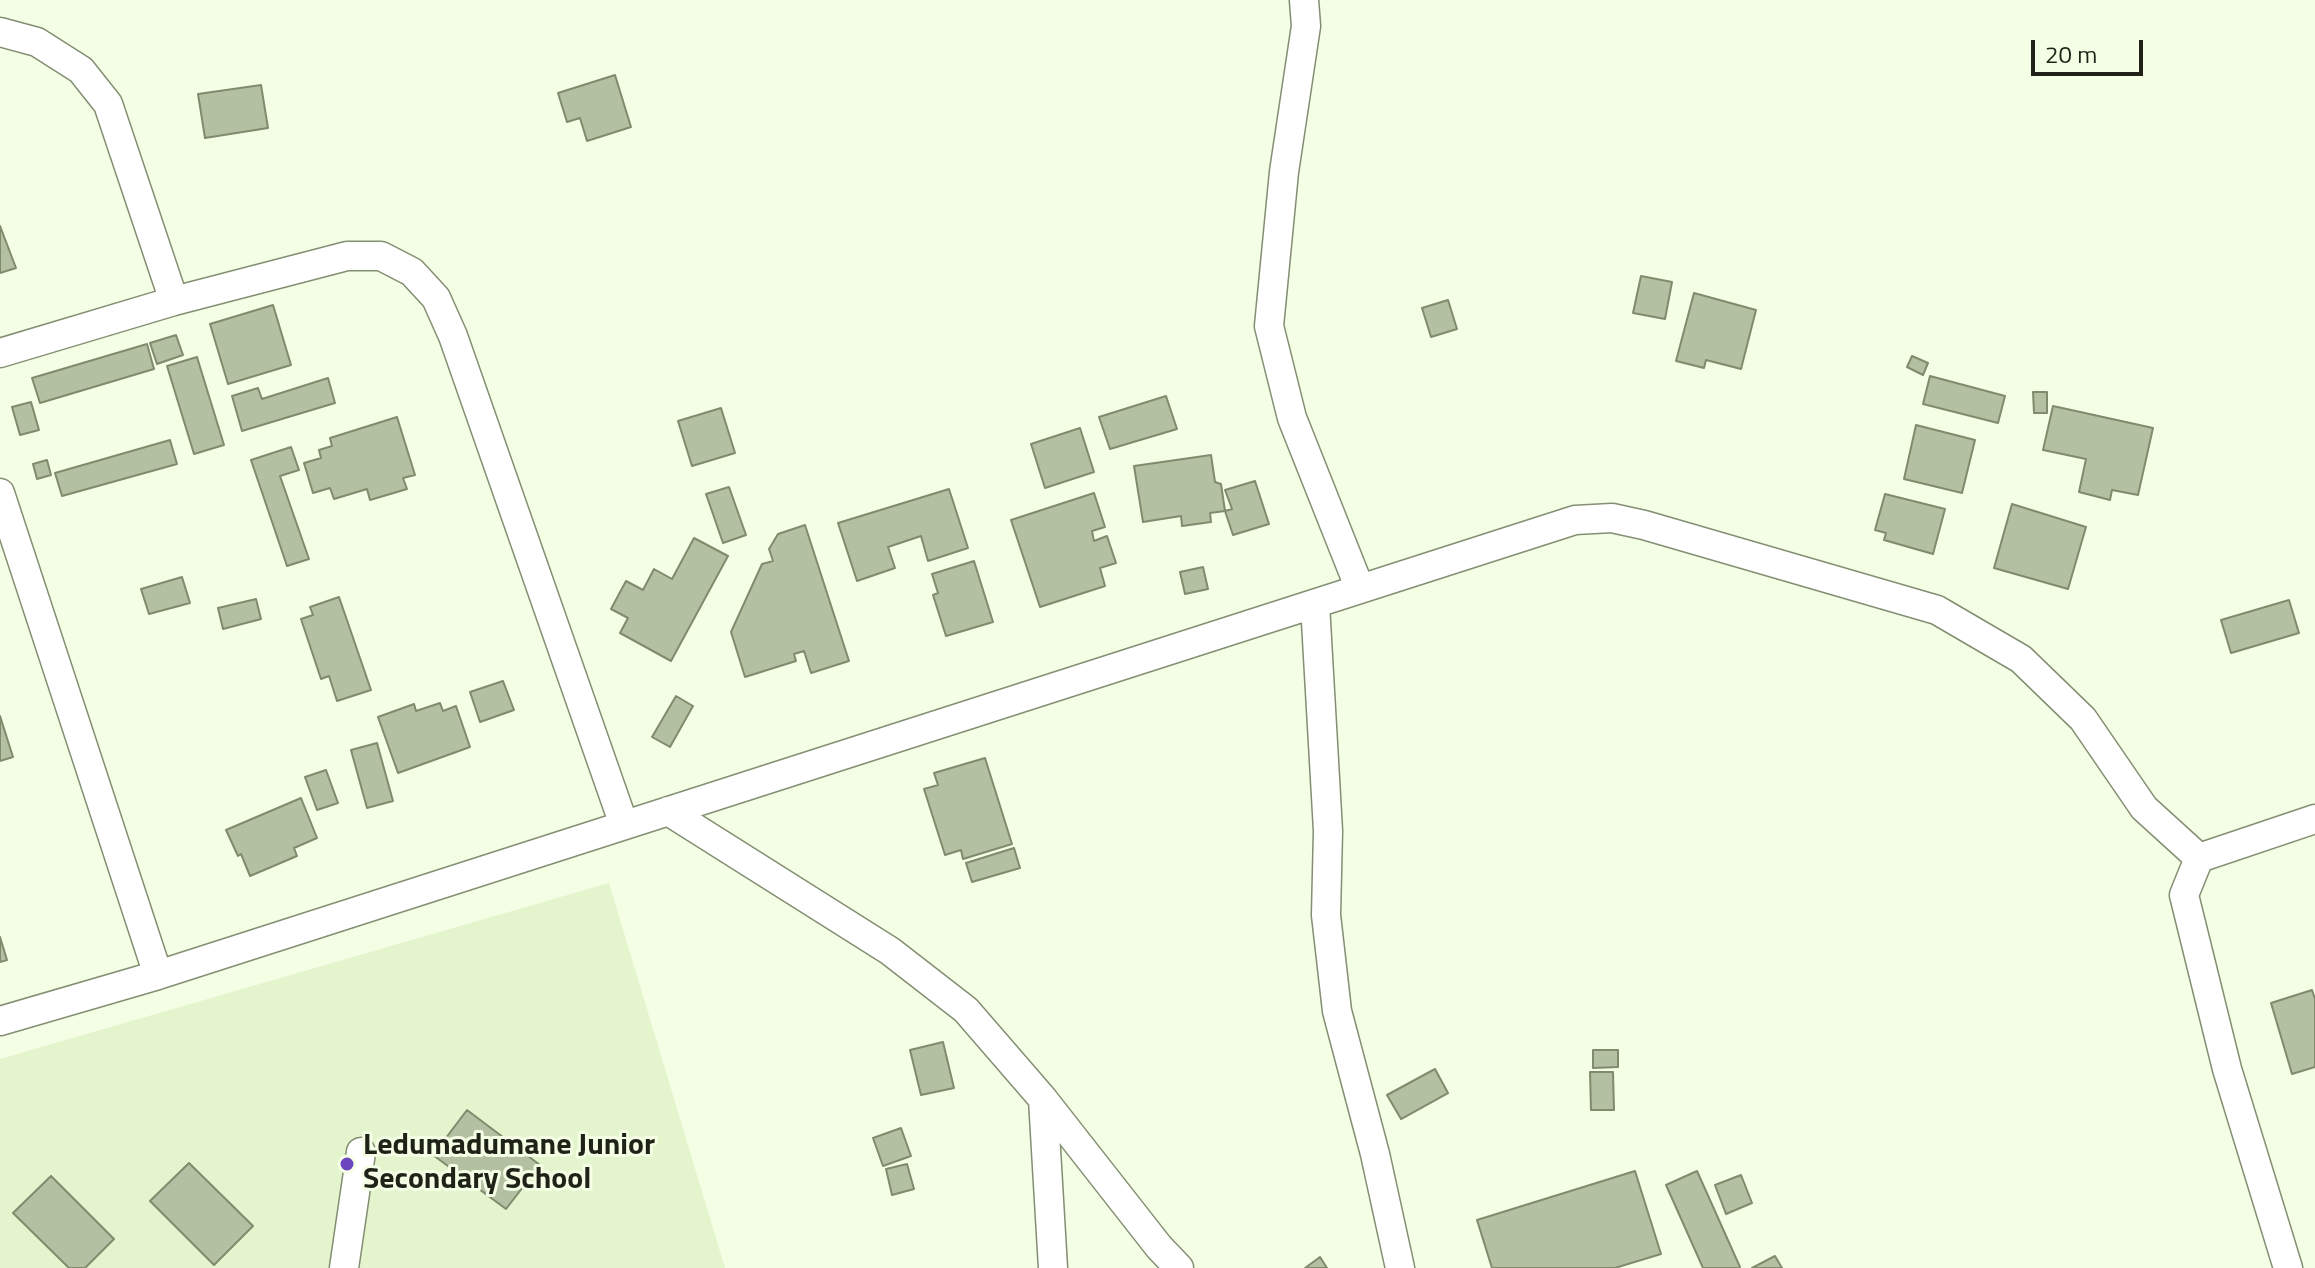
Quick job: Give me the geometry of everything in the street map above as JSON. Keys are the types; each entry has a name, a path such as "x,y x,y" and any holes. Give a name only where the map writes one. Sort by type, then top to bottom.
{"street":[{"path":"1304,0 1306,26 1284,172 1269,326 1292,418 1360,589"},
{"path":"0,32 37,42 81,70 108,104 174,301"},
{"path":"0,353 174,301 347,256 381,256 412,272 436,298 453,336 624,825"},
{"path":"0,493 158,975"},
{"path":"0,1021 158,975 1575,520 1612,518 1937,610 2021,659 2083,719 2144,808 2199,858"},
{"path":"1315,604 1328,831 1326,915 1337,1011 1375,1154 1400,1268"},
{"path":"668,811 890,951 966,1010 1043,1099 1159,1247 1179,1268"},
{"path":"2288,1268 2227,1069 2184,895 2199,858 2315,819"},
{"path":"1043,1099 1053,1268"},
{"path":"344,1268 361,1152"}],"shaded area":[{"name":"Ledumadumane Junior Secondary School","path":"609,883 725,1268 0,1268 0,1059"}],"building":[{"path":"615,75 631,127 587,141 580,118 567,122 558,93"},
{"path":"261,85 268,128 205,138 198,94"},
{"path":"0,226 16,268 0,273"},
{"path":"1641,276 1672,282 1665,319 1633,313"},
{"path":"1694,293 1756,310 1741,369 1706,360 1704,368 1676,361"},
{"path":"1448,300 1457,329 1431,337 1422,308"},
{"path":"273,305 291,365 228,384 210,324"},
{"path":"176,335 183,355 157,364 150,343"},
{"path":"147,344 154,369 40,403 32,378"},
{"path":"1912,356 1928,363 1923,375 1907,367"},
{"path":"197,357 224,445 194,454 167,366"},
{"path":"1930,376 2005,396 1998,423 1923,404"},
{"path":"328,378 335,403 242,431 232,396 258,388 262,399"},
{"path":"2033,392 2047,392 2047,413 2034,413"},
{"path":"1166,396 1177,429 1110,449 1099,417"},
{"path":"31,402 39,430 20,435 12,407"},
{"path":"2053,406 2153,428 2138,495 2112,490 2110,500 2079,492 2086,459 2043,450"},
{"path":"721,408 735,453 692,466 678,421"},
{"path":"397,417 415,475 403,478 407,489 370,500 367,489 334,499 330,488 313,493 304,463 321,458 319,450 332,446 330,438"},
{"path":"1916,425 1975,440 1962,493 1904,479"},
{"path":"1080,428 1094,472 1045,488 1031,444"},
{"path":"170,440 177,464 62,496 55,473"},
{"path":"291,447 299,470 280,476 309,559 287,566 251,460"},
{"path":"1211,455 1215,482 1221,484 1225,511 1210,513 1211,522 1182,526 1181,516 1143,522 1134,466"},
{"path":"47,460 51,475 37,479 33,464"},
{"path":"1255,481 1269,524 1233,535 1225,511 1232,509 1225,490"},
{"path":"729,487 746,535 723,543 706,494"},
{"path":"949,489 968,548 928,561 921,536 888,547 895,568 857,581 838,523"},
{"path":"1094,493 1105,527 1092,531 1094,541 1107,536 1116,563 1100,568 1105,586 1040,607 1011,520"},
{"path":"1885,494 1945,509 1933,554 1884,540 1886,533 1875,530"},
{"path":"2012,504 2086,527 2068,589 1994,568"},
{"path":"805,525 849,661 811,673 804,651 794,654 796,661 745,677 731,632 762,564 773,561 769,549 778,534"},
{"path":"694,538 728,556 671,661 620,633 628,618 611,609 626,581 643,590 654,569 672,579"},
{"path":"974,561 993,622 946,636 933,595 938,593 932,574"},
{"path":"1203,567 1208,589 1185,594 1180,572"},
{"path":"182,577 190,603 149,614 141,589"},
{"path":"339,597 371,690 337,701 329,676 321,679 301,619 313,615 310,607"},
{"path":"256,599 261,619 223,629 218,608"},
{"path":"2289,600 2299,633 2231,653 2221,620"},
{"path":"503,681 514,710 480,722 470,692"},
{"path":"676,696 693,706 670,747 652,737"},
{"path":"440,703 443,711 456,706 470,747 398,773 378,717 414,704 416,711"},
{"path":"0,716 13,757 0,761"},
{"path":"377,743 393,801 367,808 351,750"},
{"path":"985,758 1012,844 963,859 961,850 945,855 924,789 938,785 934,773"},
{"path":"326,770 338,803 317,810 305,777"},
{"path":"301,798 317,838 294,848 297,856 250,876 226,830"},
{"path":"1014,848 1020,868 972,882 966,863"},
{"path":"0,937 7,960 0,962"},
{"path":"2312,990 2315,999 2315,1067 2292,1074 2271,1003"},
{"path":"943,1042 954,1088 921,1095 910,1050"},
{"path":"1593,1050 1618,1050 1618,1067 1593,1068"},
{"path":"1435,1069 1448,1093 1401,1119 1387,1095"},
{"path":"1590,1072 1613,1072 1614,1110 1591,1110"},
{"path":"467,1110 540,1165 506,1209 433,1155"},
{"path":"901,1128 911,1156 883,1166 873,1138"},
{"path":"189,1163 253,1226 214,1265 150,1201"},
{"path":"907,1164 914,1189 892,1195 886,1169"},
{"path":"1635,1171 1661,1254 1615,1268 1492,1268 1477,1220"},
{"path":"1697,1171 1739,1268 1703,1268 1666,1185"},
{"path":"1741,1175 1752,1203 1726,1214 1715,1185"},
{"path":"51,1176 114,1239 85,1268 69,1268 13,1213"},
{"path":"1775,1256 1782,1268 1752,1268"},
{"path":"1320,1257 1327,1268 1305,1268"}],"place":[{"name":"Ledumadumane Junior Secondary School","path":"347,1164"}]}
